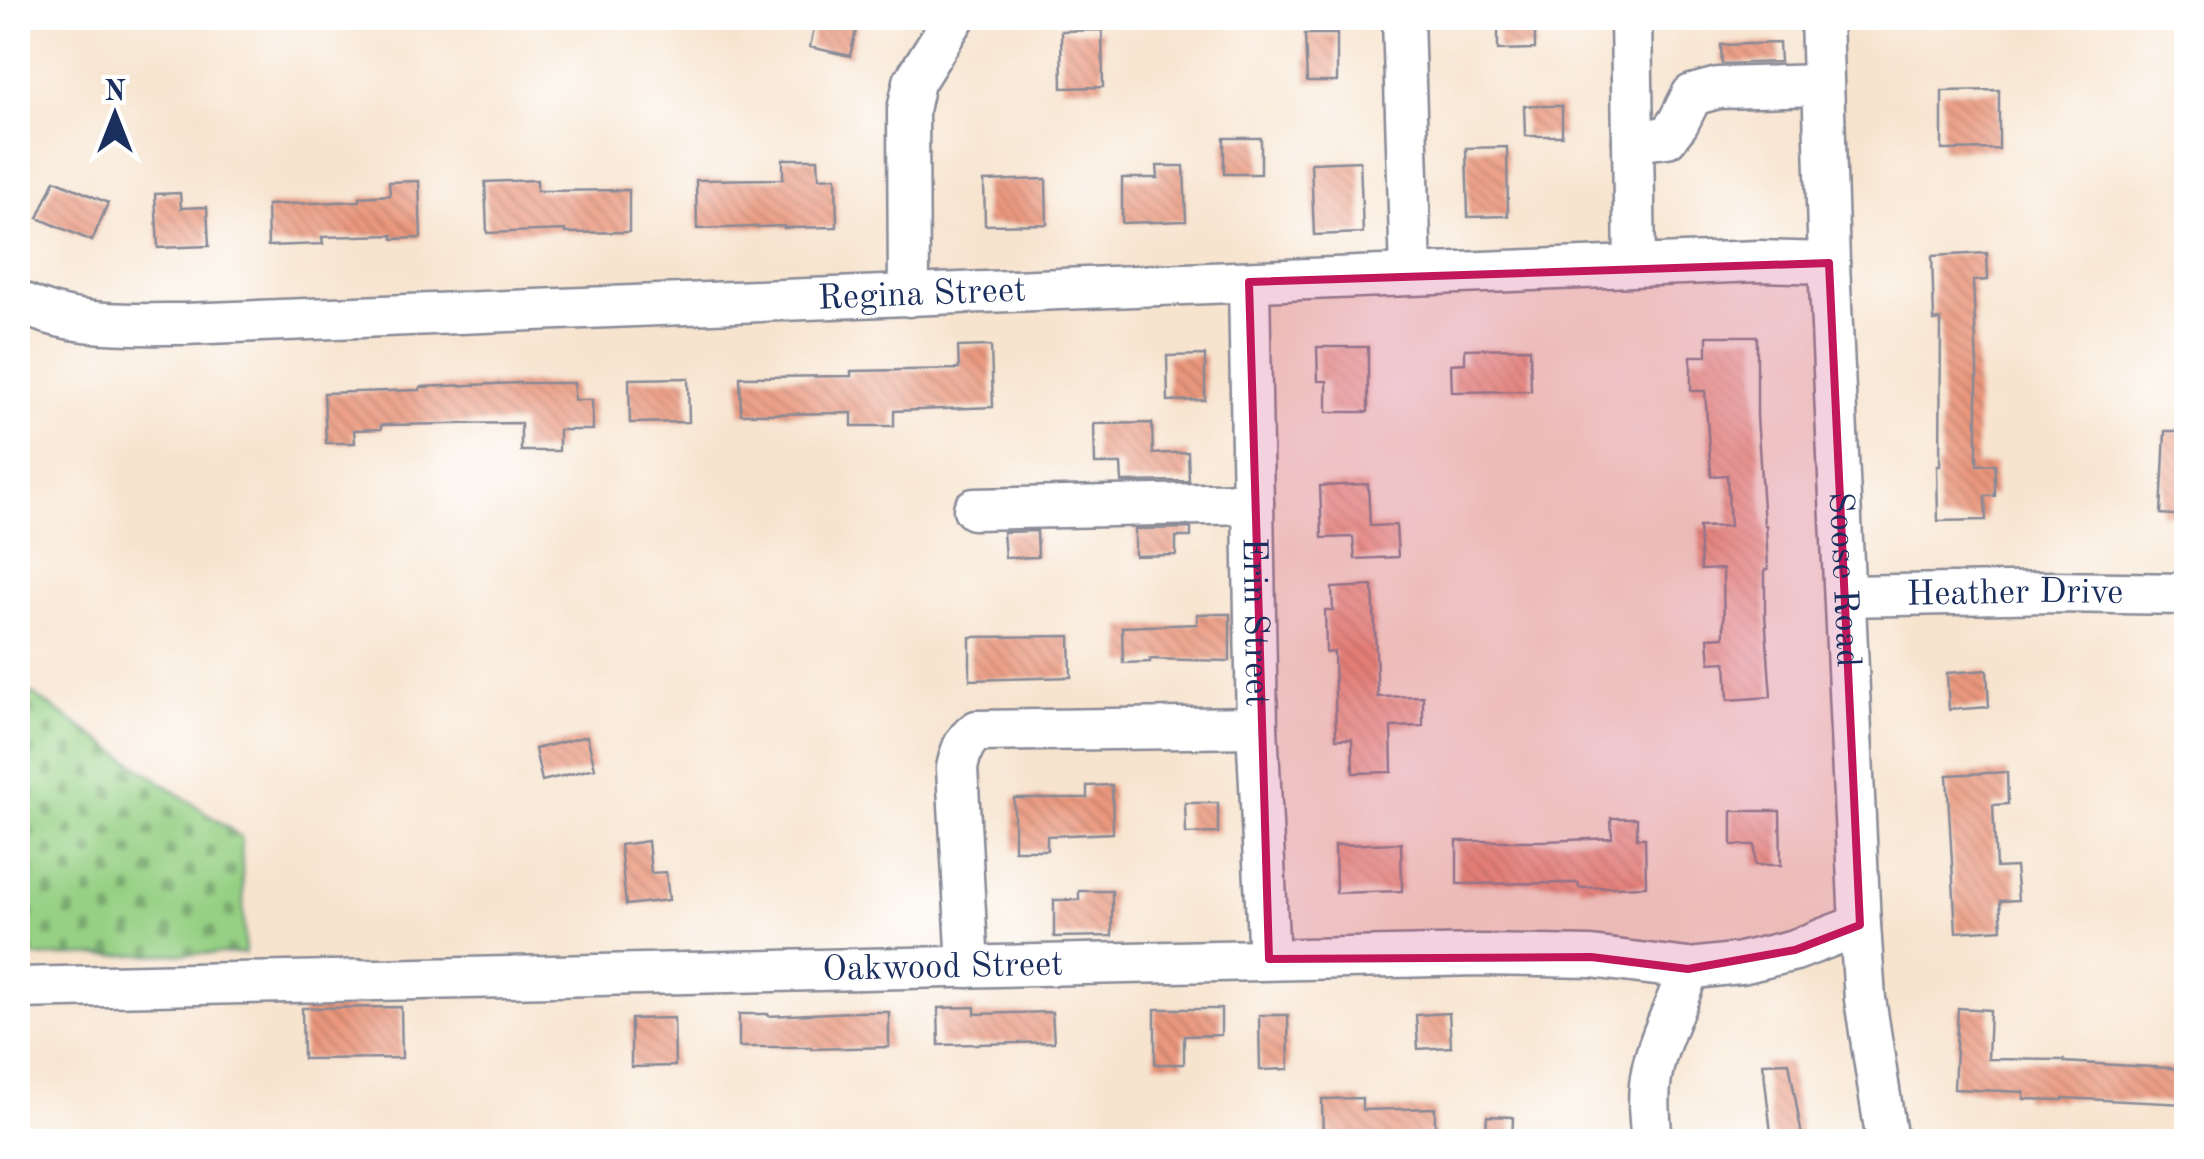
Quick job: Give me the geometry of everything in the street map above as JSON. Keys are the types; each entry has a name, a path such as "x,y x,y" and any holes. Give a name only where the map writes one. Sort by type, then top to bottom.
{"street":[{"path":"909,296 908,110 914,82 954,18"},
{"path":"1402,18 1410,274"},
{"path":"1632,18 1635,266"},
{"name":"Soose Road","path":"1821,18 1864,999 1887,1142"},
{"path":"1633,141 1667,137 1692,95 1718,88 1823,85"},
{"name":"Regina Street","path":"18,300 66,319 104,324 184,324 1759,260 1830,263"},
{"name":"Erin Street","path":"1249,282 1257,728 1269,960"},
{"path":"974,510 1253,504"},
{"name":"Heather Drive","path":"1845,596 2186,594"},
{"path":"968,966 957,768 967,738 977,731 1257,728"},
{"name":"Oakwood Street","path":"18,988 1480,954 1590,957 1688,969 1741,963 1795,950 1860,925"},
{"path":"1652,1142 1650,1081 1656,1053 1688,969"}],"highlighted area":[{"path":"1829,263 1860,925 1795,950 1688,969 1591,957 1269,959 1249,282"}],"green space":[{"path":"18,684 241,837 245,953 18,957"}],"building":[{"path":"816,18 859,18 850,56 810,47"},
{"path":"1498,18 1535,18 1535,49 1498,50"},
{"path":"1102,30 1103,87 1062,88 1061,31"},
{"path":"1305,34 1337,34 1337,82 1307,82"},
{"path":"1779,43 1780,62 1722,64 1721,45"},
{"path":"1999,90 1999,149 1942,150 1942,91"},
{"path":"1524,106 1562,106 1562,136 1525,136"},
{"path":"1224,138 1261,138 1261,174 1224,174"},
{"path":"1507,147 1508,216 1468,217 1466,148"},
{"path":"783,159 818,159 819,178 836,177 837,227 697,229 696,180 783,179"},
{"path":"1360,161 1363,233 1314,235 1311,163"},
{"path":"1157,166 1184,166 1186,221 1122,223 1122,178 1158,178"},
{"path":"1046,179 1047,224 985,225 984,181"},
{"path":"55,180 108,203 92,241 38,218"},
{"path":"537,180 537,191 629,190 629,232 487,233 485,182"},
{"path":"419,181 421,238 322,237 323,244 268,246 267,205 360,201 360,197 390,195 389,182"},
{"path":"180,193 181,208 207,207 209,246 158,248 155,194"},
{"path":"1987,253 1988,280 1973,281 1977,465 1995,464 1995,496 1985,496 1986,520 1938,521 1941,320 1934,321 1932,256"},
{"path":"1707,336 1757,336 1757,416 1766,525 1765,614 1771,697 1728,700 1726,662 1710,663 1708,638 1724,637 1723,569 1701,570 1699,527 1730,526 1727,475 1711,476 1705,391 1691,391 1691,356 1707,356"},
{"path":"991,346 993,407 894,411 894,426 852,426 852,413 741,414 740,377 851,376 851,371 959,369 958,347"},
{"path":"1317,347 1368,347 1368,412 1327,412 1327,381 1318,381"},
{"path":"1530,348 1531,391 1452,392 1451,364 1465,363 1465,349"},
{"path":"1205,355 1205,400 1168,401 1167,356"},
{"path":"688,378 689,422 630,423 629,379"},
{"path":"574,383 574,400 592,400 593,430 559,430 559,451 521,451 521,423 381,425 381,429 354,430 355,443 326,443 324,393"},
{"path":"1152,423 1153,454 1188,452 1189,481 1122,482 1121,464 1095,464 1094,424"},
{"path":"2165,431 2186,431 2186,516 2161,514"},
{"path":"1368,484 1370,526 1396,525 1398,557 1355,559 1353,537 1322,538 1320,486"},
{"path":"1191,528 1191,537 1176,537 1176,555 1135,556 1135,529"},
{"path":"1037,531 1038,557 1005,558 1003,532"},
{"path":"1373,586 1378,697 1423,696 1423,726 1391,727 1392,772 1353,773 1352,739 1336,739 1334,652 1326,653 1325,610 1333,610 1332,588"},
{"path":"1197,614 1230,614 1230,661 1150,659 1123,663 1122,627 1197,624"},
{"path":"1070,636 1071,677 970,680 970,637"},
{"path":"1987,670 1989,707 1949,710 1947,673"},
{"path":"587,736 595,768 542,781 535,749"},
{"path":"2007,772 2008,804 1993,805 1996,868 2015,867 2018,900 2000,901 2002,929 1956,932 1947,775"},
{"path":"1112,785 1113,833 1047,836 1047,850 1014,850 1014,798 1087,798 1087,786"},
{"path":"1185,803 1218,803 1218,833 1186,834"},
{"path":"1732,811 1780,811 1781,865 1755,865 1755,845 1732,845"},
{"path":"1611,818 1637,818 1637,838 1645,838 1646,886 1457,884 1457,841 1612,838"},
{"path":"648,841 651,873 666,872 669,900 626,905 620,845"},
{"path":"1401,843 1402,891 1336,893 1335,845"},
{"path":"1079,891 1112,891 1112,936 1054,937 1054,900 1079,900"},
{"path":"401,1007 402,1058 303,1059 302,1008"},
{"path":"975,1007 975,1014 1052,1012 1054,1042 939,1045 938,1008"},
{"path":"1958,1008 1990,1010 1988,1059 2186,1069 2186,1104 2024,1099 2024,1092 1954,1089"},
{"path":"1155,1009 1221,1009 1221,1035 1184,1036 1184,1064 1155,1064"},
{"path":"889,1012 889,1047 739,1047 739,1014"},
{"path":"1449,1013 1451,1047 1418,1049 1416,1015"},
{"path":"1259,1015 1288,1015 1289,1069 1260,1070"},
{"path":"674,1018 675,1066 631,1067 631,1019"},
{"path":"1789,1062 1803,1142 1772,1142 1763,1063"},
{"path":"1362,1098 1362,1110 1435,1108 1435,1142 1323,1142 1322,1099"},
{"path":"1487,1116 1513,1117 1512,1142 1485,1142"}]}
